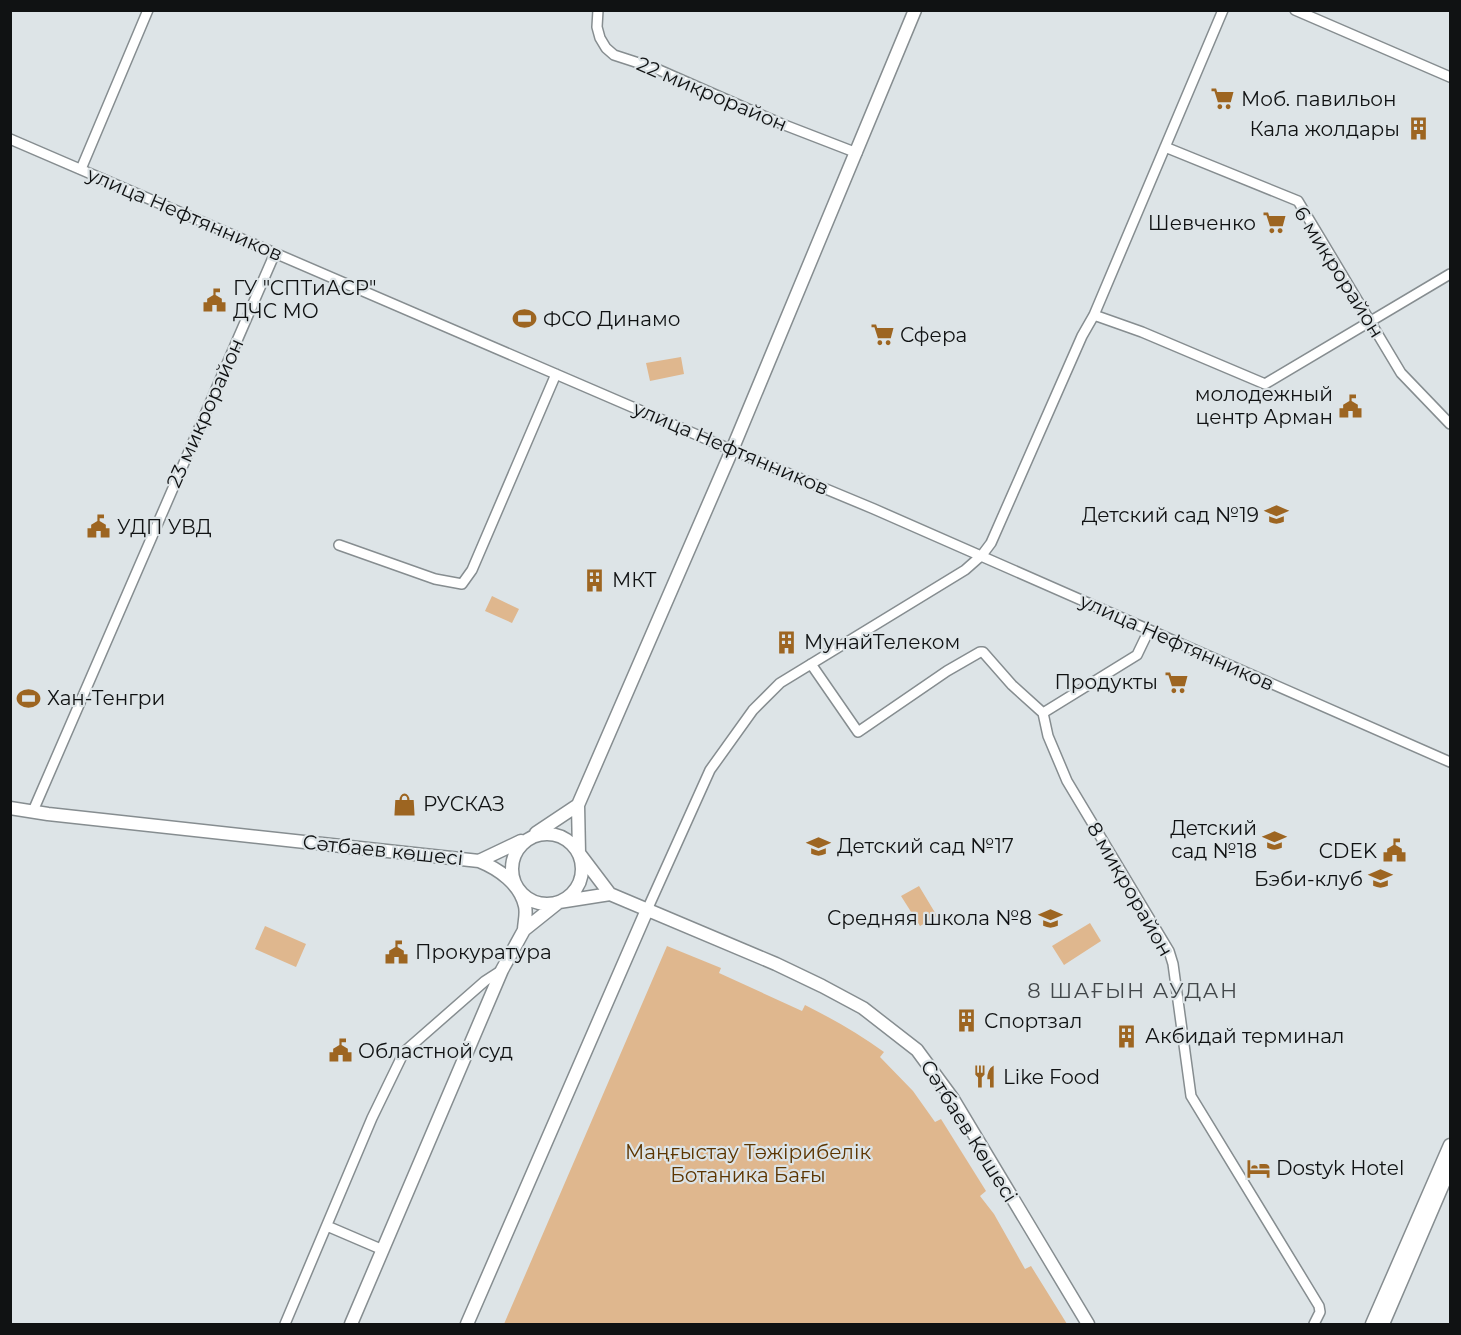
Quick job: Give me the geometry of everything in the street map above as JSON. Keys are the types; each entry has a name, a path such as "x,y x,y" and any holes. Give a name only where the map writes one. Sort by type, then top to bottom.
{"main road":[{"path":"351,1324 502,970 524,930 559,902 569,897 577,888 582,877 578,805 732,450 915,10"},
{"path":"524,930 525,907 514,884 512,873 515,853 521,844 578,805"},
{"path":"10,808 35,811"},
{"name":"Сәтбаев көшесі","path":"35,811 479,861 490,866 514,884"},
{"path":"529,838 551,833 563,837 579,853"},
{"name":"Сәтбаев көшесі","path":"479,861 529,838"},
{"name":"Сәтбаев Көшесі","path":"579,853 610,894 776,964 822,986 863,1008 917,1050 953,1099 1088,1324"},
{"path":"514,884 528,899 549,904 610,894"},
{"path":"467,1324 647,910"},
{"path":"1372,1324 1444,1182 1450,1145"},
{"path":"1383,1324 1450,1168"}],"street":[{"path":"81,169 148,10"},
{"name":"22 микрорайон","path":"598,10 597,27 600,38 606,48 614,54 668,74 782,124 857,153"},
{"path":"647,910 710,770 753,710 780,683 965,570 982,555 1000,522 1082,336 1094,315 1223,10"},
{"path":"1295,10 1450,77"},
{"name":"улица Нефтянников","path":"10,139 732,450 982,555 1450,762"},
{"name":"6 микрорайон","path":"1165,147 1298,201 1401,373 1450,424"},
{"name":"23 микрорайон","path":"35,811 78,706 275,253"},
{"path":"1094,315 1142,332 1265,384 1450,274"},
{"path":"339,545 435,579 462,584 472,570 556,374"},
{"path":"812,664 858,732 980,651 1043,713 1137,655 1149,630"},
{"name":"8 микрорайон","path":"1043,713 1048,736 1067,781 1169,951 1173,964 1191,1096 1319,1306 1320,1312 1314,1324"},
{"path":"285,1324 372,1118 404,1052 485,981 502,970"},
{"path":"327,1226 383,1250"}],"green space":[{"path":"681,357 684,374 650,381 646,363"},
{"path":"492,596 519,609 512,623 485,611"},
{"path":"919,886 937,916 920,926 901,896"},
{"path":"1090,923 1101,941 1064,965 1052,946"},
{"path":"265,926 306,944 296,967 255,949"},
{"name":"Маңғыстау Тәжірибелік Ботаника Бағы","path":"667,946 721,968 719,973 802,1011 805,1005 846,1027 884,1052 880,1057 913,1091 935,1122 941,1119 986,1191 980,1196 994,1214 1025,1269 1031,1266 1067,1324 504,1324"}],"place":[{"name":"Моб. павильон","path":"1223,99"},
{"name":"Кала жолдары","path":"1418,129"},
{"name":"Шевченко","path":"1274,223"},
{"name":"ГУ \"СПТиАСР\" ДЧС МО","path":"215,300"},
{"name":"ФСО Динамо","path":"525,319"},
{"name":"Сфера","path":"882,335"},
{"name":"молодежный центр Арман","path":"1351,406"},
{"name":"Детский сад №19","path":"1277,515"},
{"name":"УДП УВД","path":"99,527"},
{"name":"МКТ","path":"594,580"},
{"name":"МунайТелеком","path":"786,642"},
{"name":"Продукты","path":"1176,682"},
{"name":"Хан-Тенгри","path":"29,698"},
{"name":"РУСКАЗ","path":"405,804"},
{"name":"Детский сад №18","path":"1275,840"},
{"name":"Детский сад №17","path":"819,846"},
{"name":"CDEK","path":"1395,851"},
{"name":"Бэби-клуб","path":"1381,879"},
{"name":"Средняя школа №8","path":"1050,918"},
{"name":"Прокуратура","path":"397,952"},
{"name":"Спортзал","path":"966,1021"},
{"name":"Акбидай терминал","path":"1127,1036"},
{"name":"Областной суд","path":"340,1051"},
{"name":"Like Food","path":"985,1077"},
{"name":"Dostyk Hotel","path":"1258,1168"}],"district":[{"name":"8 ШАҒЫН АУДАН","path":"1133,991"}]}
